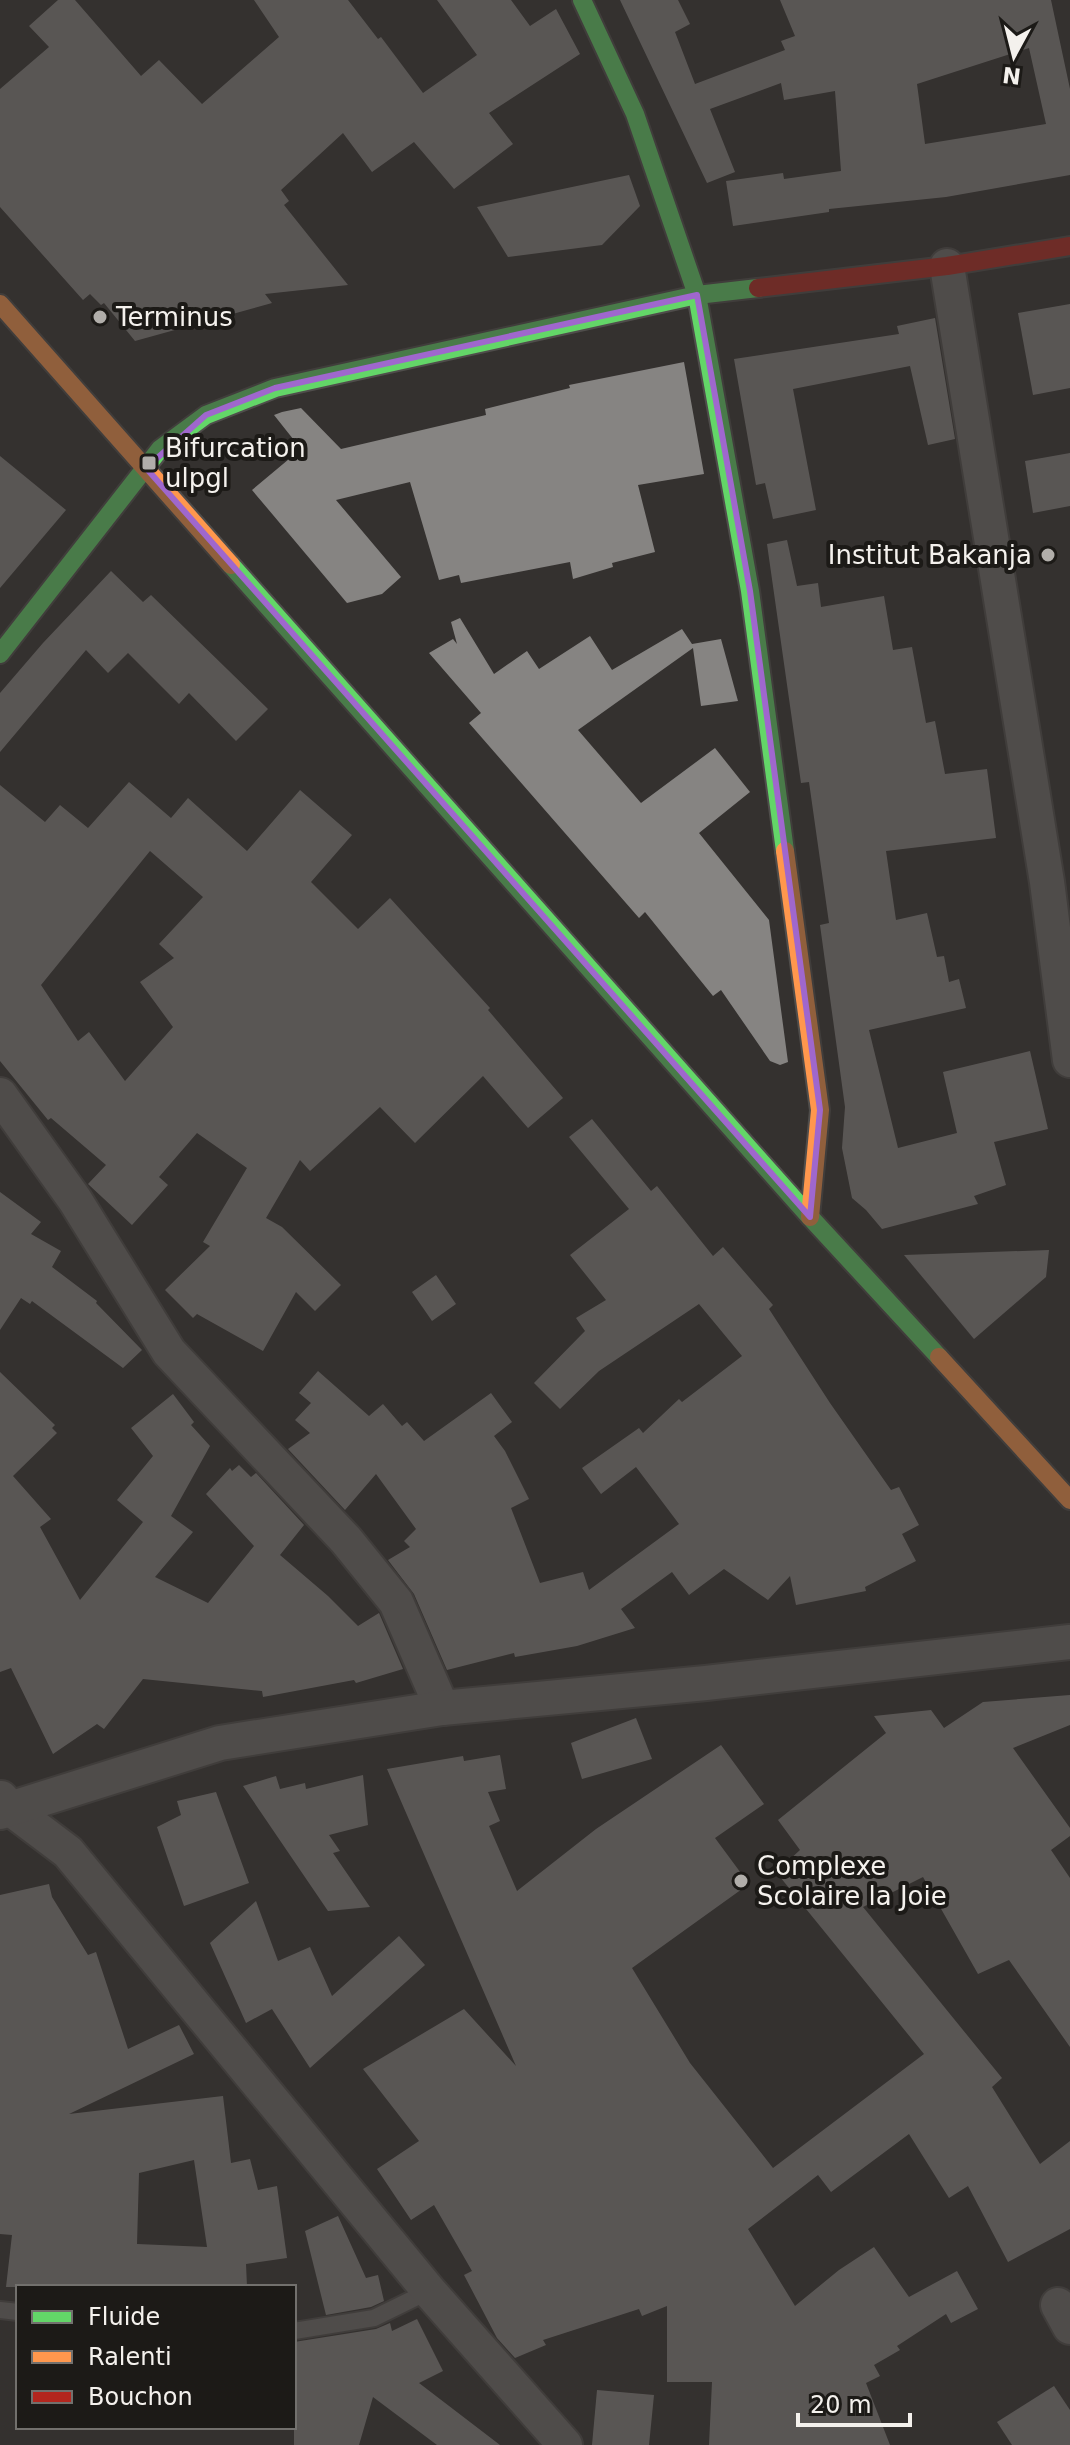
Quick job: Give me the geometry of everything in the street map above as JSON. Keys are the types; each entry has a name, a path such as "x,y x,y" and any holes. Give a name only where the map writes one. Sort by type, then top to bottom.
{"main road":[{"path":"582,0 635,114 697,295 750,591 820,1110 810,1217"},
{"path":"0,654 160,449 206,415 275,388 697,295 947,266 1070,246"},
{"path":"0,304 810,1217 1068,1498"}],"street":[{"path":"947,266 1058,880 1070,1060"},
{"path":"0,1095 75,1200 169,1352 346,1540 396,1602 442,1708"},
{"path":"1068,1498 1070,1460"},
{"path":"4,1806 220,1743 442,1708 706,1683 1070,1642"},
{"path":"4,1806 68,1852 429,2291 565,2445"}],"lane":[{"path":"296,2331 374,2318 429,2291"}],"highlighted area":[{"path":"697,295 750,591 820,1110 810,1217 146,468 206,415 275,388"}],"building":[{"path":"58,0 75,0 141,76 159,60 202,104 279,37 254,0 348,0 378,39 381,37 423,93 477,55 437,0 511,0 530,26 556,9 580,54 489,113 513,144 454,189 414,142 372,172 343,133 281,190 289,201 284,205 348,285 265,294 272,303 135,341 104,303 101,305 90,294 83,300 0,207 0,89 49,47 29,26"},
{"path":"620,0 678,0 690,24 675,32 695,84 785,50 781,41 795,36 780,0 1051,0 1070,89 1070,175 946,197 829,209 829,212 733,226 726,181 783,173 784,179 841,171 835,91 784,100 781,83 710,109 735,172 707,183","holes":["1029,48 1046,124 925,144 917,84"]},
{"path":"629,175 640,206 602,245 508,257 477,207"},
{"path":"1070,304 1070,388 1033,395 1018,313"},
{"path":"935,318 955,439 928,445 910,366 793,389 816,510 773,519 765,483 756,485 734,359 899,334 897,326"},
{"path":"684,362 704,474 638,485 655,552 612,563 613,567 573,579 570,562 461,583 459,575 439,580 410,482 336,500 401,577 382,594 347,603 252,490 301,449 274,415 282,412 301,408 341,449 486,415 485,409 570,388 569,385"},
{"path":"1070,453 1070,506 1033,513 1025,461"},
{"path":"0,456 66,510 0,588"},
{"path":"787,540 797,586 818,583 821,607 884,596 893,650 912,647 926,723 935,721 945,774 987,769 996,838 886,851 896,920 927,913 937,957 944,956 949,982 959,979 966,1008 869,1030 898,1148 957,1133 943,1072 1030,1051 1048,1129 994,1142 1006,1185 974,1196 978,1204 882,1229 852,1198 842,1148 845,1107 820,925 829,923 809,782 801,783 767,544"},
{"path":"111,571 143,602 151,595 268,709 236,741 189,693 179,704 128,653 108,673 86,650 0,752 0,693"},
{"path":"460,618 494,674 527,651 539,669 590,636 612,670 682,629 692,644 721,639 738,701 701,706 693,648 578,730 641,803 715,748 750,792 699,833 769,920 788,1062 780,1065 770,1061 721,990 713,996 645,912 639,918 469,723 481,713 429,653 453,639 457,644 451,622"},
{"path":"129,782 171,818 188,798 247,851 300,790 352,835 311,882 358,929 390,898 490,1008 488,1010 563,1098 528,1128 483,1076 415,1143 380,1107 310,1171 300,1160 266,1218 282,1227 341,1285 315,1311 296,1292 263,1351 197,1314 193,1318 165,1290 210,1246 203,1242 247,1168 197,1133 159,1177 168,1185 132,1225 88,1184 106,1165 51,1118 48,1120 0,1061 0,785 45,822 60,805 88,828","holes":["150,851 203,897 159,944 174,958 140,982 173,1027 125,1081 89,1032 78,1041 41,985"]},
{"path":"592,1119 651,1191 657,1186 713,1256 723,1247 773,1305 769,1309 830,1403 891,1490 899,1487 919,1525 902,1534 916,1561 865,1587 866,1591 796,1605 790,1576 768,1600 724,1569 689,1595 672,1572 621,1609 635,1628 577,1646 515,1657 514,1653 447,1670 414,1594 388,1560 410,1547 404,1541 416,1529 376,1474 345,1510 288,1449 310,1433 295,1420 311,1403 299,1393 318,1371 369,1416 383,1404 402,1426 407,1422 424,1441 491,1393 512,1422 494,1436 529,1499 511,1508 540,1583 583,1572 589,1590 679,1524 636,1467 601,1494 582,1468 639,1428 643,1433 679,1399 682,1402 742,1356 699,1304 599,1371 560,1409 534,1383 585,1331 576,1318 606,1300 570,1255 629,1209 569,1137"},
{"path":"0,1192 41,1222 31,1234 61,1251 52,1267 97,1301 142,1350 123,1368 32,1301 30,1304 21,1298 0,1330"},
{"path":"1049,1250 1046,1277 974,1339 904,1255"},
{"path":"436,1275 456,1304 432,1321 412,1292"},
{"path":"0,1372 55,1425 52,1428 57,1433 13,1476 51,1519 40,1527 80,1600 143,1522 117,1500 153,1456 131,1428 173,1394 194,1422 191,1425 210,1446 171,1516 193,1532 155,1577 208,1603 254,1546 206,1494 230,1468 232,1471 239,1465 251,1477 256,1473 304,1525 280,1555 358,1626 379,1613 403,1669 356,1683 354,1680 263,1697 262,1691 143,1679 104,1729 97,1724 53,1754 11,1668 0,1672"},
{"path":"1070,1695 1070,1725 1013,1748 1070,1828 1070,1836 1051,1850 1070,1878 1070,2047 1009,1960 978,1974 923,1877 863,1907 1002,2078 992,2087 1040,2164 1070,2141 1070,2229 1008,2262 968,2186 949,2198 909,2134 831,2192 818,2175 748,2229 795,2306 839,2270 874,2247 909,2297 957,2271 978,2309 951,2323 946,2314 897,2346 900,2350 874,2365 880,2376 866,2383 890,2445 709,2445 712,2382 667,2382 667,2306 642,2316 639,2309 543,2340 546,2345 515,2358 497,2338 464,2275 472,2271 434,2205 411,2220 377,2169 419,2141 363,2069 464,2009 516,2066 387,1769 463,1756 464,1761 500,1755 506,1789 488,1792 500,1821 489,1826 517,1891 596,1829 721,1745 764,1804 715,1838 749,1884 632,1968 690,2063 773,2168 924,2054 776,1872 800,1850 778,1820 886,1733 874,1716 931,1710 944,1728 983,1702"},
{"path":"636,1718 652,1759 582,1779 571,1743"},
{"path":"363,1775 368,1825 329,1835 340,1851 333,1853 370,1907 328,1911 243,1786 276,1776 280,1789 305,1783 306,1789"},
{"path":"216,1792 249,1883 184,1906 157,1827 181,1815 177,1801"},
{"path":"49,1884 52,1897 88,1955 96,1952 128,2049 179,2025 194,2054 69,2114 223,2096 231,2163 250,2159 258,2190 277,2186 287,2258 246,2264 247,2285 6,2287 12,2235 0,2234 0,1895","holes":["194,2160 207,2247 137,2244 139,2173"]},
{"path":"256,1901 278,1961 310,1947 332,1996 399,1936 425,1965 310,2068 272,2009 246,2023 210,1943"},
{"path":"338,2216 366,2278 378,2275 384,2301 371,2307 326,2315 305,2231"},
{"path":"417,2319 443,2371 419,2383 500,2445 437,2445 373,2397 359,2445 294,2445 296,2342 376,2329 390,2323 392,2331"},
{"path":"1054,2386 1070,2410 1070,2445 1012,2445 997,2422"},
{"path":"597,2390 654,2395 649,2445 592,2445"}],"traffic: fast":[{"path":"582,0 635,114 697,295 750,591 785,851"},
{"path":"0,654 160,449 206,415 275,388 697,295 758,288"},
{"path":"231,565 810,1217 939,1357"}],"traffic: slow":[{"path":"0,304 231,565"},
{"path":"785,851 820,1110 810,1217"},
{"path":"939,1357 1070,1500"}],"traffic: jam":[{"path":"758,288 947,266 1070,246"}],"place":[{"name":"Terminus","path":"100,317"},
{"name":"Bifurcation ulpgl","path":"149,463"},
{"name":"Institut Bakanja","path":"1048,555"},
{"name":"Complexe Scolaire la Joie","path":"741,1881"}]}
